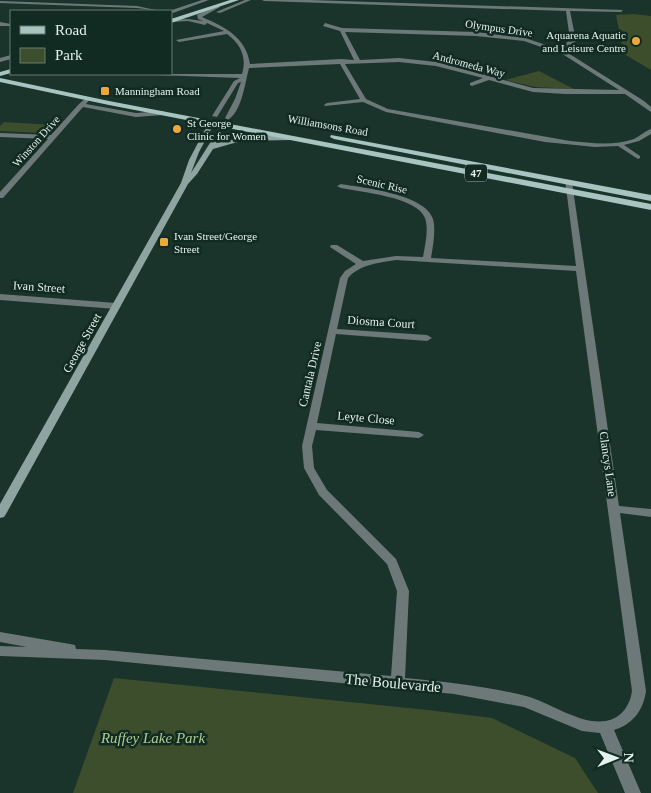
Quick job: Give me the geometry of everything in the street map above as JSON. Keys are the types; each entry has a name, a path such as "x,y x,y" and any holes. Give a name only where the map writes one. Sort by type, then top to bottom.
{"main road":[{"path":"172,19 232,1"},
{"path":"172,19 180,12 218,6"},
{"path":"180,12 190,15"},
{"name":"Williamsons Road","path":"0,74 214,119 569,187 651,207"},
{"name":"Williamsons Road","path":"0,80 42,89 84,102 214,119"},
{"path":"0,86 42,89"},
{"name":"George Street","path":"185,184 187,170 214,119"},
{"name":"Williamsons Road","path":"226,121 296,139 569,187 651,198"},
{"name":"George Street","path":"0,514 185,184 196,173 226,121"},
{"path":"212,147 236,138 296,139"}],"street":[{"path":"172,12 207,0"},
{"path":"247,66 244,50 229,32 199,16 218,6 249,0"},
{"path":"264,0 568,11 622,11"},
{"path":"232,1 243,2"},
{"path":"0,2 137,7 153,10"},
{"path":"560,50 571,44 574,38 568,11"},
{"path":"172,19 188,20 221,27"},
{"name":"Olympus Drive","path":"325,25 342,30 482,34 525,40 560,50 651,110"},
{"path":"342,30 357,60"},
{"path":"179,40 229,32"},
{"name":"Andromeda Way","path":"247,66 388,59 431,63 519,87 548,92 626,92"},
{"path":"341,61 364,100 377,107 395,112 566,143 619,144 641,138 651,131"},
{"name":"George Street","path":"226,121 244,82 247,66"},
{"path":"172,74 244,77"},
{"name":"George Street","path":"214,119 236,82 244,77"},
{"path":"472,84 487,78"},
{"path":"327,105 364,100"},
{"name":"Winston Drive","path":"0,196 84,102"},
{"path":"0,135 52,138"},
{"path":"619,144 638,157"},
{"name":"Scenic Rise","path":"341,186 394,198 420,207 428,214 430,222 428,260"},
{"name":"Clancys Lane","path":"569,187 639,691 638,702 633,713 617,724 605,727"},
{"path":"334,247 362,264"},
{"name":"Cantala Drive","path":"398,683 403,591 392,562 368,536 343,514 314,480 309,468 306,446 344,278 362,264 383,259 580,269"},
{"name":"Ivan Street","path":"0,297 117,304"},
{"name":"Diosma Court","path":"333,332 427,338"},
{"name":"Leyte Close","path":"311,426 419,435"},
{"path":"614,509 651,513"},
{"name":"The Boulevarde","path":"0,636 105,655"},
{"name":"The Boulevarde","path":"0,651 105,655 454,688 526,702 582,726 605,727"},
{"path":"605,727 633,793"}],"green space":[{"name":"Aquarena Aquatic and Leisure Centre","path":"634,14 651,16 651,70 624,54 616,15"},
{"path":"539,71 574,89 535,87 505,80"},
{"path":"4,122 54,125 43,133 0,131 0,126"},
{"name":"Ruffey Lake Park","path":"114,678 492,718 575,758 598,793 73,793"}],"place":[{"name":"Aquarena Aquatic and Leisure Centre","path":"636,41"},
{"name":"Manningham Road","path":"105,91"},
{"name":"St George Clinic for Women","path":"177,129"},
{"name":"Ivan Street/George Street","path":"164,242"}]}
